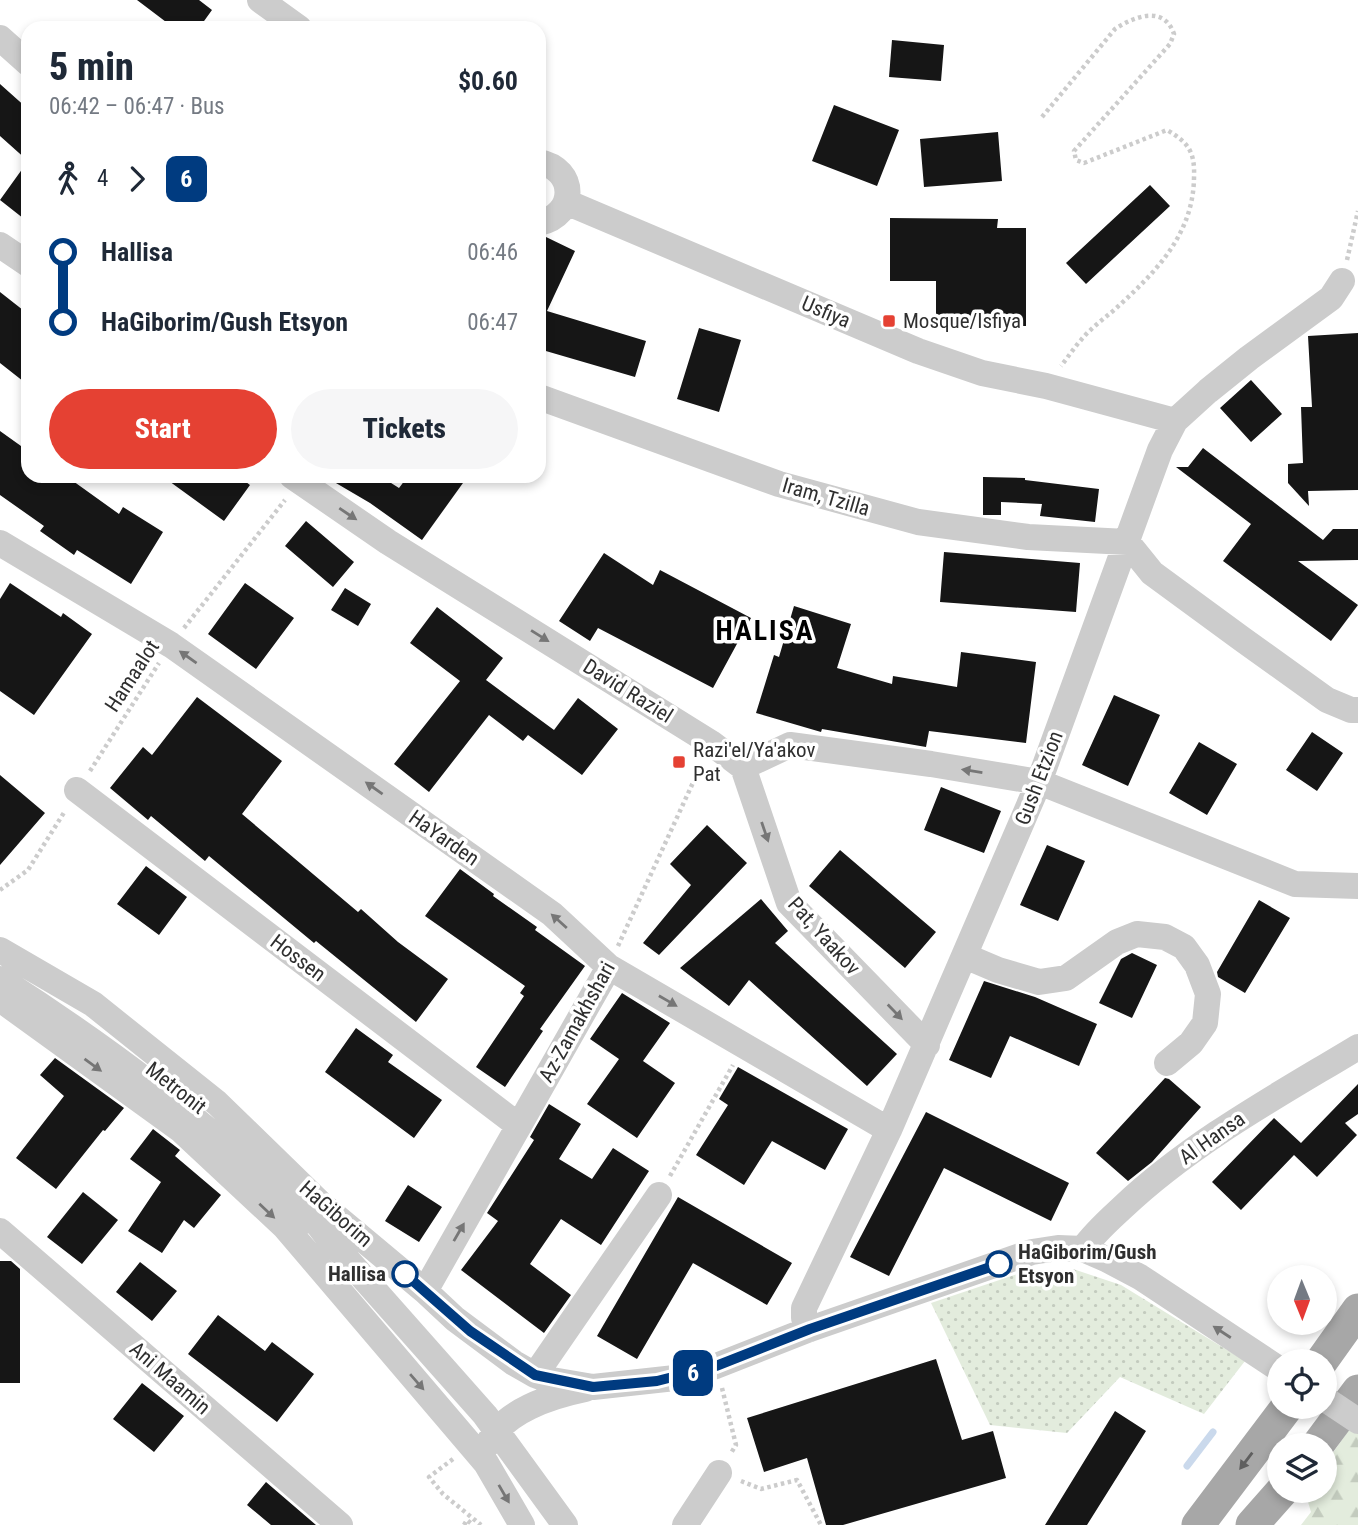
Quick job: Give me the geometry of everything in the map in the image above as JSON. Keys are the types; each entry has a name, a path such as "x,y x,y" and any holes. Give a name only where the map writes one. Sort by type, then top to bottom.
{"main road":[{"path":"1330,1349 1358,1310"},
{"path":"1327,1433 1358,1391"},
{"path":"1198,1525 1278,1419"},
{"path":"1252,1525 1271,1503"}],"street":[{"path":"260,0 289,21"},
{"path":"0,38 21,57"},
{"path":"546,164 551,165 564,178 567,187 566,202 559,214 546,221"},
{"name":"Usfiya","path":"566,202 918,351 982,373 1046,386 1175,421"},
{"path":"0,245 21,259"},
{"name":"Gush Etzion","path":"810,1329 804,1318 804,1308 927,1045 1039,782 1160,450 1175,421 1239,366 1331,298 1342,281"},
{"name":"Iram, Tzilla","path":"546,400 779,484 918,522 1028,537 1126,542"},
{"name":"David Raziel","path":"301,483 388,542 711,743 743,767"},
{"path":"1126,542 1152,573 1242,639 1327,700 1351,710 1358,710"},
{"name":"HaYarden","path":"0,543 171,645 552,914 609,967 889,1130"},
{"path":"743,767 790,745 1039,782 1296,884 1358,886"},
{"name":"Pat, Yaakov","path":"743,767 789,903 927,1045"},
{"name":"Hossen","path":"78,790 519,1126"},
{"path":"965,956 998,970 1039,982 1066,978 1116,942 1137,934 1165,937 1184,947 1197,965 1208,994 1205,1023 1191,1043 1167,1063"},
{"name":"HaGiborim","path":"0,950 93,1004 206,1095 322,1205 476,1335 535,1375 593,1387 663,1380 716,1366 810,1329 1032,1252 1058,1248 1083,1249 1140,1277 1267,1361"},
{"name":"Metronit","path":"0,963 69,1006 215,1118 310,1214 496,1430 559,1518"},
{"name":"Az-Zamakhshari","path":"425,1291 609,967"},
{"name":"Metronit","path":"0,979 81,1033 173,1102 225,1144 304,1221 329,1239"},
{"name":"HaGiborim","path":"6,1005 181,1129 285,1227 486,1463 522,1525"},
{"name":"Metronit","path":"6,1005 81,1033"},
{"name":"Al Hansa","path":"1083,1249 1091,1237 1149,1182 1240,1118 1358,1047"},
{"path":"535,1375 659,1195"},
{"name":"Ani Maamin","path":"0,1231 340,1525"},
{"path":"486,1463 487,1446 496,1430 515,1415 542,1401 593,1387"},
{"path":"1337,1407 1358,1421"},
{"path":"685,1525 719,1473"}],"path":[{"path":"1042,117 1115,29 1130,19 1150,16 1162,17 1170,23 1174,34 1170,44 1074,151 1076,160 1084,163 1167,130 1181,138 1191,149 1194,196 1178,241 1143,283 1082,338 1046,386"},
{"path":"1342,281 1358,211"},
{"name":"Hamaalot","path":"0,890 28,870 171,645 292,483"},
{"name":"Az-Zamakhshari","path":"609,967 711,743"},
{"path":"659,1195 744,1046"},
{"path":"716,1366 736,1445 719,1473 761,1489 797,1480 821,1525"},
{"path":"434,1474 429,1477 443,1494 481,1525"},
{"path":"464,1525 467,1520 473,1525"}],"green space":[{"path":"1073,1269 1121,1285 1245,1361 1204,1414 1120,1377 1067,1433 990,1425 931,1303 1023,1272"},
{"path":"1358,1417 1358,1525 1301,1525 1311,1512 1308,1503 1337,1503 1337,1447"}],"building":[{"path":"137,0 199,0 212,10 204,21 165,21"},
{"path":"892,40 944,45 941,81 889,77"},
{"path":"0,84 21,103 21,155 0,136"},
{"path":"834,105 899,130 877,186 812,161"},
{"path":"998,132 1002,181 924,187 920,139"},
{"path":"21,171 21,216 0,200"},
{"path":"1150,185 1170,206 1086,284 1066,263"},
{"path":"890,218 998,219 997,228 1026,228 1026,326 936,325 936,281 890,281"},
{"path":"546,237 575,251 547,311 646,341 635,377 546,351"},
{"path":"0,292 21,308 21,380 0,363"},
{"path":"699,328 741,340 719,412 677,399"},
{"path":"1358,333 1358,490 1308,491 1309,506 1288,483 1288,464 1303,463 1301,407 1312,407 1308,336"},
{"path":"1251,380 1282,414 1251,442 1220,408"},
{"path":"0,431 21,446 21,483 76,483 119,514 123,507 163,532 131,584 77,550 74,555 40,531 44,526 0,495"},
{"path":"1203,448 1323,540 1333,529 1358,529 1358,560 1298,561 1358,605 1331,641 1223,561 1251,524 1176,467 1188,467"},
{"path":"983,477 1025,478 1099,489 1095,522 1040,516 1042,504 1001,502 1001,515 983,515"},
{"path":"172,483 247,483 250,485 224,521"},
{"path":"336,483 391,483 399,488 403,483 463,483 422,540 370,503"},
{"path":"306,521 354,562 333,587 285,546"},
{"path":"944,552 1080,563 1076,612 940,602"},
{"path":"604,553 653,585 660,570 751,618 713,688 598,628 590,641 559,621"},
{"path":"10,583 61,617 63,613 92,634 34,715 0,691 0,599"},
{"path":"245,583 294,618 256,669 208,634"},
{"path":"345,588 371,604 358,626 331,610"},
{"path":"794,606 851,624 837,668 892,684 893,676 957,687 961,652 1036,662 1026,743 929,731 926,747 822,729 821,732 756,713 774,655 779,657"},
{"path":"437,607 503,658 486,680 554,730 578,698 618,729 582,775 528,735 523,741 489,715 429,792 394,764 460,681 410,643"},
{"path":"1114,695 1160,715 1128,786 1082,765"},
{"path":"197,697 282,761 242,814 358,912 361,909 398,942 448,979 416,1022 316,941 314,943 209,856 205,861 151,816 148,820 110,788 143,747 152,755"},
{"path":"1312,732 1343,753 1317,791 1286,770"},
{"path":"1199,742 1237,764 1207,815 1169,793"},
{"path":"0,775 45,813 0,865"},
{"path":"941,787 1001,811 984,853 924,830"},
{"path":"707,825 747,863 659,955 643,943 691,885 670,864"},
{"path":"1047,845 1085,861 1058,921 1020,905"},
{"path":"840,850 936,932 905,968 809,886"},
{"path":"146,866 187,897 159,935 117,904"},
{"path":"460,869 537,927 535,930 585,966 540,1029 543,1031 505,1087 476,1067 524,996 520,993 525,986 425,916"},
{"path":"761,899 788,931 775,943 897,1054 867,1086 749,980 729,1006 680,968"},
{"path":"1259,900 1290,918 1245,993 1218,977 1217,972"},
{"path":"1132,953 1157,965 1132,1018 1099,1003 1121,959"},
{"path":"984,981 1035,997 1097,1024 1079,1066 1010,1036 991,1078 949,1060"},
{"path":"622,993 670,1023 643,1061 675,1083 637,1138 587,1104 619,1059 590,1039"},
{"path":"356,1028 393,1055 388,1062 442,1100 414,1138 325,1072"},
{"path":"55,1058 124,1108 56,1189 16,1158 64,1096 40,1075"},
{"path":"738,1067 848,1129 825,1170 772,1141 744,1185 696,1155 728,1105 719,1099"},
{"path":"1165,1078 1201,1107 1152,1162 1128,1181 1096,1153"},
{"path":"1358,1084 1358,1114 1345,1123 1357,1135 1317,1177 1294,1155 1241,1210 1212,1182 1274,1118 1301,1143"},
{"path":"549,1104 581,1124 559,1159 592,1179 613,1148 649,1171 601,1245 561,1219 530,1264 571,1295 544,1333 461,1270 498,1221 487,1213 534,1140 530,1137"},
{"path":"926,1112 1069,1183 1051,1221 944,1168 889,1276 850,1257"},
{"path":"153,1129 180,1150 175,1156 221,1195 194,1228 184,1220 162,1253 128,1231 161,1182 130,1159"},
{"path":"408,1185 442,1207 419,1242 385,1221"},
{"path":"83,1192 118,1220 82,1264 47,1237"},
{"path":"678,1197 792,1263 767,1305 693,1263 637,1359 597,1336"},
{"path":"0,1261 11,1261 20,1269 20,1383 0,1383"},
{"path":"140,1262 177,1291 152,1321 116,1292"},
{"path":"218,1315 265,1351 272,1342 314,1374 277,1422 188,1354"},
{"path":"936,1359 962,1440 993,1431 1006,1478 843,1525 826,1525 807,1458 764,1472 747,1418"},
{"path":"142,1383 184,1416 154,1452 113,1419"},
{"path":"1115,1411 1146,1431 1087,1525 1045,1525"},
{"path":"266,1482 316,1525 271,1525 247,1505"}],"waterway":[{"path":"1187,1466 1213,1432"}],"bus line":[{"name":"6","path":"405,1274 455,1319 514,1363 535,1375 568,1384 593,1387 675,1378 716,1366 810,1329 999,1264"}],"place":[{"name":"Mosque/Isfiya","path":"889,321"},
{"name":"Razi'el/Ya'akov Pat","path":"679,762"},
{"name":"HaGiborim/Gush Etsyon","path":"999,1264"},
{"name":"Hallisa","path":"405,1274"}],"district":[{"name":"HALISA","path":"765,630"}]}
